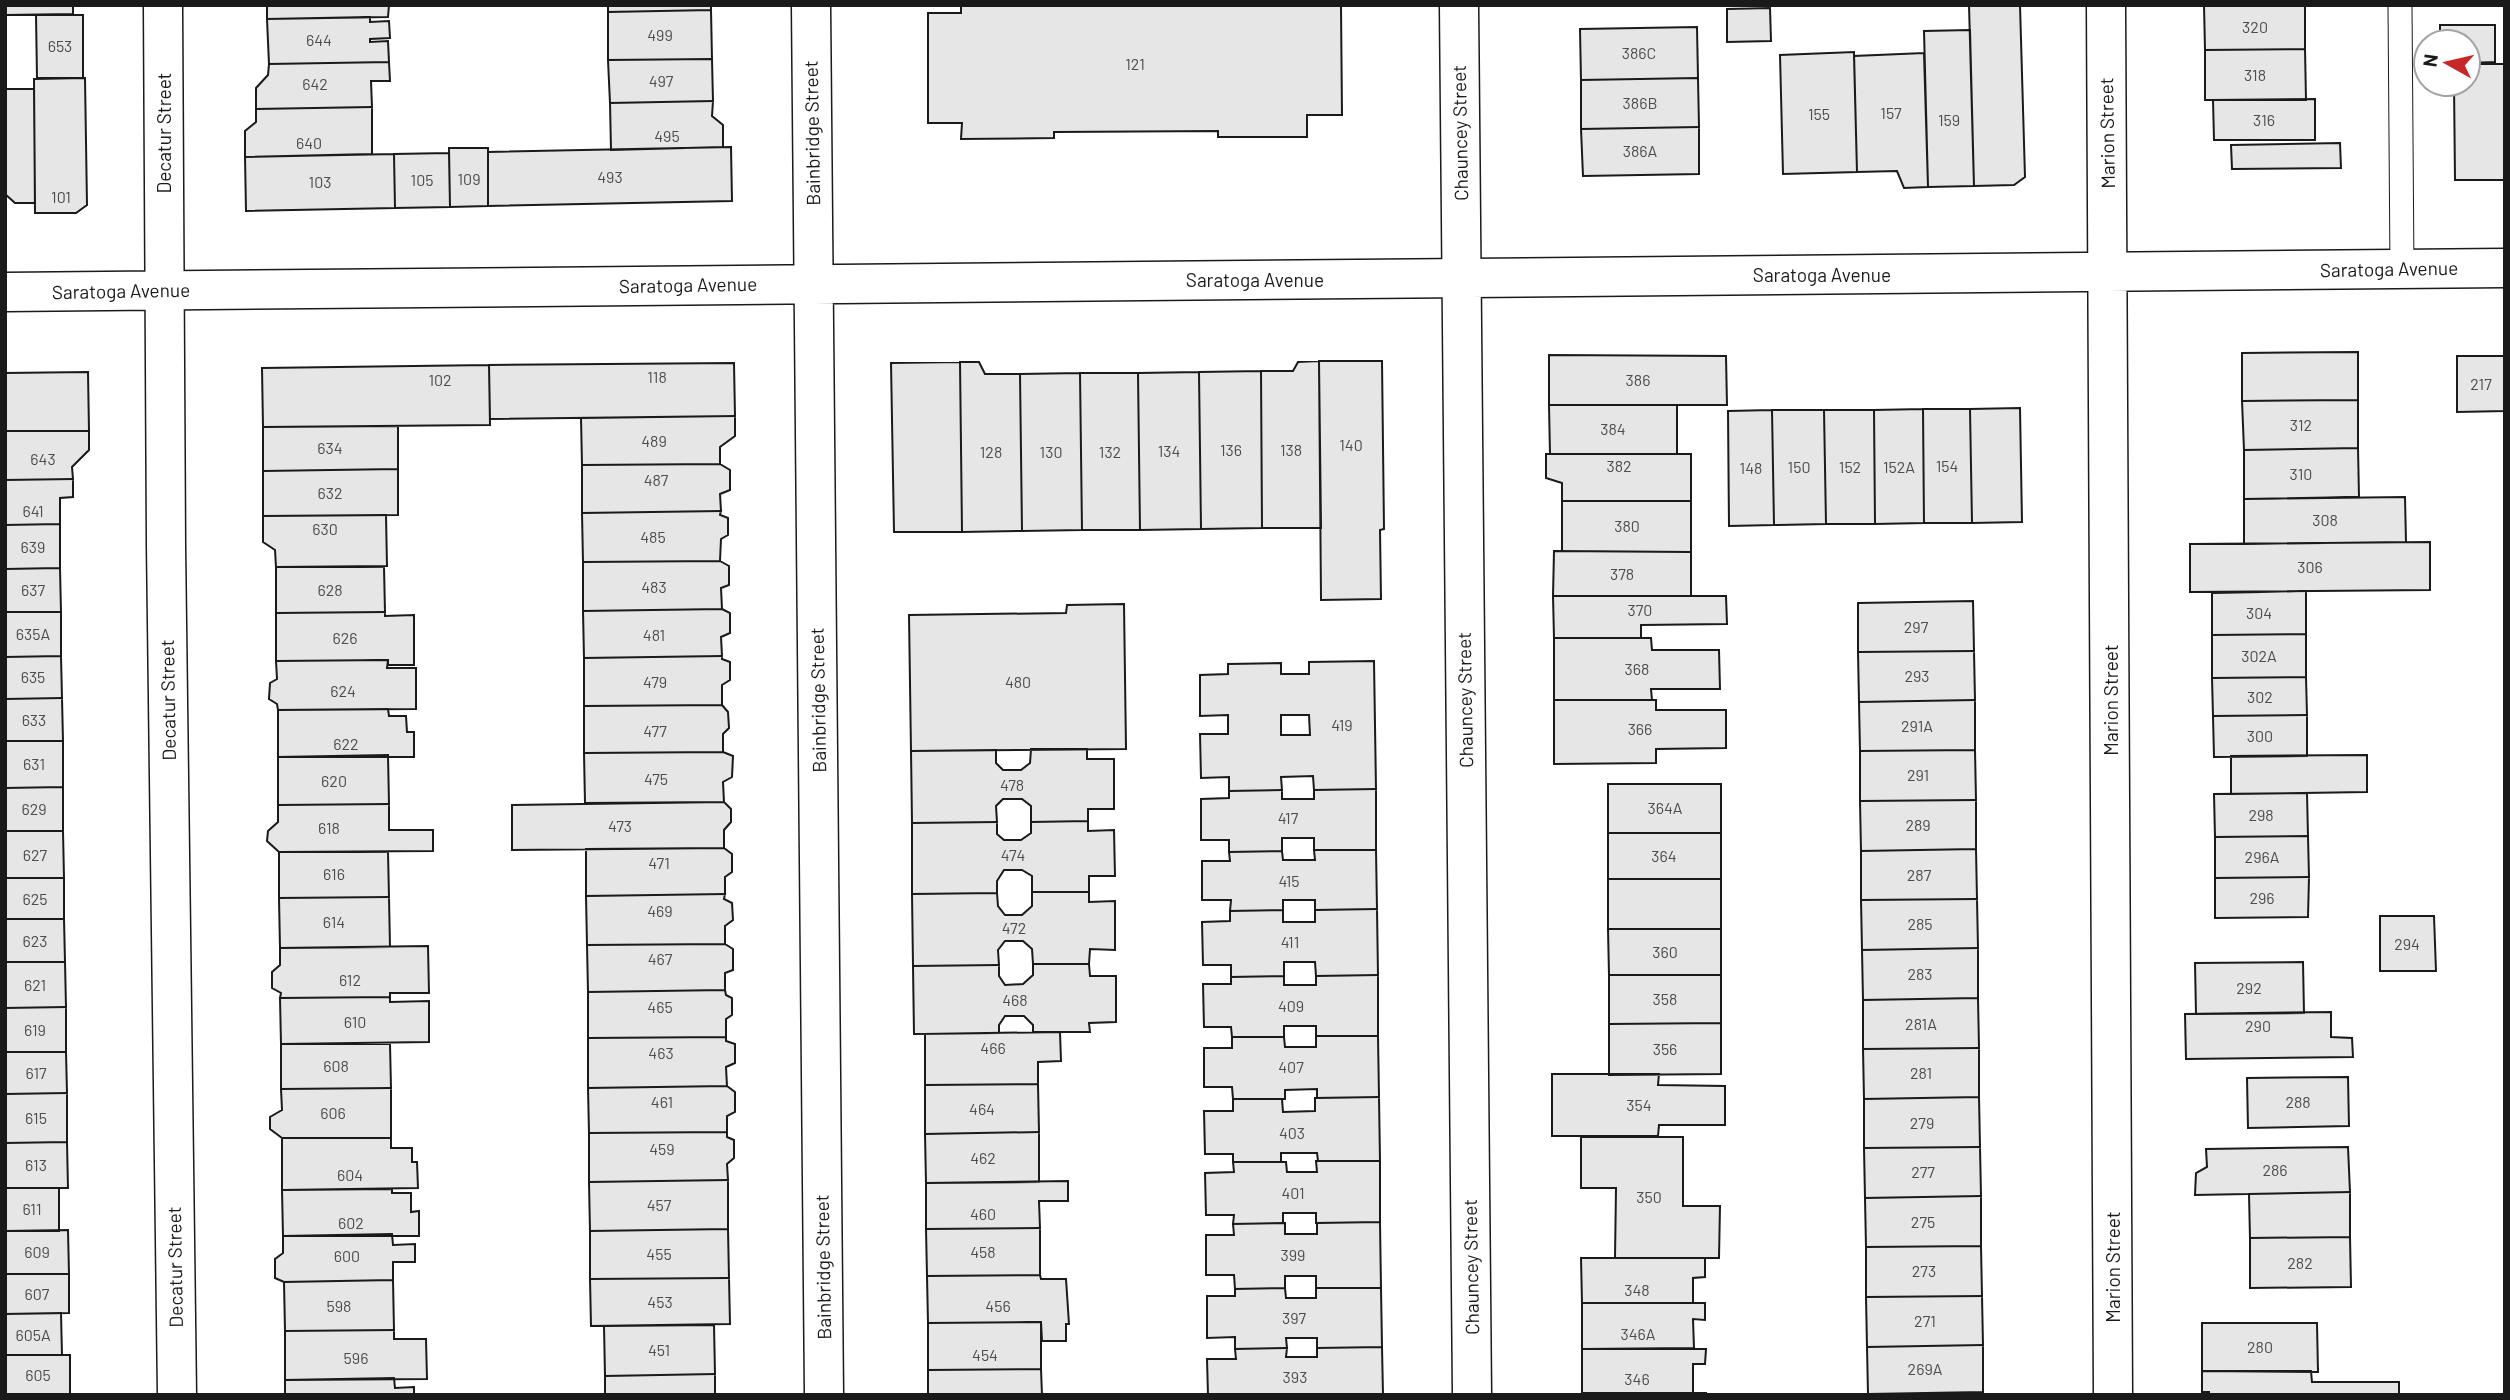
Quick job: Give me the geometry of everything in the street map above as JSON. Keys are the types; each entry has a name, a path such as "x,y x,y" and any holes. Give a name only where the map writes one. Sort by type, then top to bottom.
{"street":[{"name":"Decatur Street","path":"163,5 177,1395"},
{"name":"Bainbridge Street","path":"811,5 824,1395"},
{"name":"Chauncey Street","path":"1459,5 1472,1395"},
{"name":"Marion Street","path":"2106,5 2113,1395"},
{"name":"Saratoga Avenue","path":"5,292 2505,268"}],"lane":[{"path":"2400,5 2402,269"}],"building":[{"path":"5,5 73,5 73,14 5,15"},
{"path":"267,5 389,5 388,17 267,19"},
{"path":"608,5 711,5 711,10 608,12"},
{"path":"961,5 1341,6 1342,115 1307,115 1307,137 1218,137 1218,131 1054,132 1054,138 961,139 962,123 928,123 928,13 961,13"},
{"path":"1969,5 2020,5 2025,177 2014,185 1974,186"},
{"path":"2204,5 2305,5 2305,49 2205,50"},
{"path":"1770,8 1771,41 1727,42 1727,9"},
{"path":"711,10 712,59 608,60 608,12"},
{"path":"36,15 83,15 83,78 37,78"},
{"path":"370,17 370,22 389,21 390,38 370,39 370,42 388,41 389,62 269,64 267,19"},
{"path":"2440,25 2495,25 2495,62 2482,62 2482,28 2440,28"},
{"path":"1697,27 1698,78 1581,80 1580,29"},
{"path":"1970,30 1974,186 1928,187 1924,31"},
{"path":"2305,49 2306,100 2205,100 2205,50"},
{"path":"1854,52 1857,172 1783,174 1780,55"},
{"path":"1924,53 1928,187 1904,188 1897,171 1857,172 1854,56"},
{"path":"712,59 713,101 610,103 608,60"},
{"path":"389,62 390,81 371,81 372,107 256,109 256,88 268,75 269,64"},
{"path":"2482,64 2505,64 2505,180 2455,180 2454,98 2482,98"},
{"path":"85,78 87,205 76,213 35,213 34,79"},
{"path":"1698,78 1699,127 1581,129 1581,80"},
{"path":"5,89 34,89 35,203 15,203 5,194"},
{"path":"2315,99 2315,140 2214,140 2213,100"},
{"path":"713,101 712,116 723,125 723,147 611,150 610,103"},
{"path":"372,107 372,154 245,157 245,131 256,122 256,109"},
{"path":"1699,127 1699,174 1583,176 1581,129"},
{"path":"2340,143 2341,168 2232,169 2231,145"},
{"path":"731,147 732,201 488,206 488,152"},
{"path":"449,148 488,148 488,206 450,207"},
{"path":"449,153 450,207 395,208 394,154"},
{"path":"394,154 395,208 246,211 245,157"},
{"path":"2358,352 2358,400 2242,401 2242,353"},
{"path":"1549,355 1726,356 1727,405 1549,405"},
{"path":"2457,356 2505,356 2505,411 2457,412"},
{"path":"1319,361 1321,528 1262,528 1261,371 1293,371 1298,362"},
{"path":"1319,361 1382,361 1384,529 1380,530 1381,599 1321,600"},
{"path":"960,362 979,362 985,374 1020,374 1022,531 962,532"},
{"path":"960,362 962,532 894,532 891,363"},
{"path":"734,363 735,416 490,419 489,365"},
{"path":"489,365 490,425 263,427 262,368"},
{"path":"1261,371 1262,528 1201,529 1199,372"},
{"path":"88,372 89,431 5,431 5,373"},
{"path":"1199,372 1201,529 1140,530 1138,373"},
{"path":"1080,373 1082,530 1022,531 1020,374"},
{"path":"1080,373 1138,373 1140,530 1082,530"},
{"path":"2358,400 2358,448 2244,450 2242,401"},
{"path":"1549,405 1677,405 1677,454 1550,454"},
{"path":"2020,408 2022,522 1972,523 1970,409"},
{"path":"1923,409 1924,523 1875,524 1874,410"},
{"path":"1923,409 1970,409 1972,523 1924,523"},
{"path":"1772,410 1774,525 1729,526 1728,411"},
{"path":"1772,410 1824,410 1826,524 1774,525"},
{"path":"1824,410 1874,410 1875,524 1826,524"},
{"path":"735,416 735,436 720,447 720,464 582,465 581,418"},
{"path":"398,426 398,469 263,471 263,427"},
{"path":"5,431 89,431 89,450 72,467 73,479 5,480"},
{"path":"2358,448 2359,497 2244,499 2244,450"},
{"path":"1546,454 1691,454 1691,501 1562,501 1562,483 1546,478"},
{"path":"720,464 730,470 730,490 720,494 721,511 582,513 582,465"},
{"path":"398,469 398,515 263,516 263,471"},
{"path":"73,479 73,497 60,498 60,524 5,525 5,480"},
{"path":"2405,497 2406,542 2244,544 2244,499"},
{"path":"1562,501 1691,501 1691,552 1562,551"},
{"path":"721,511 720,515 728,518 728,535 721,539 720,561 583,562 582,513"},
{"path":"386,515 387,566 276,567 275,550 263,542 263,516"},
{"path":"60,524 60,568 5,569 5,525"},
{"path":"2430,542 2430,590 2190,592 2190,544"},
{"path":"1554,551 1691,552 1691,596 1553,596"},
{"path":"720,561 729,566 729,585 721,588 722,609 583,611 583,562"},
{"path":"276,567 384,567 385,612 276,613"},
{"path":"60,568 61,612 5,612 5,569"},
{"path":"2306,591 2306,634 2212,635 2212,593"},
{"path":"1553,596 1726,596 1727,624 1641,625 1641,638 1554,638"},
{"path":"1973,601 1974,651 1858,652 1858,603"},
{"path":"1124,604 1126,749 911,751 909,615 1066,613 1067,605"},
{"path":"722,609 730,613 730,633 721,637 722,656 584,658 583,611"},
{"path":"5,612 61,612 61,656 5,657"},
{"path":"385,612 385,616 414,615 414,665 388,665 388,660 276,661 276,613"},
{"path":"2306,634 2306,677 2212,678 2212,635"},
{"path":"1554,638 1651,638 1652,650 1719,650 1720,689 1651,689 1652,700 1554,700"},
{"path":"1974,651 1975,700 1859,702 1858,652"},
{"path":"61,656 62,698 5,699 5,657"},
{"path":"722,656 722,659 730,662 730,680 722,685 722,705 584,706 584,658"},
{"path":"388,660 387,668 416,668 416,709 278,710 277,704 269,699 270,683 277,679 276,661"},
{"path":"1374,661 1376,789 1314,790 1313,776 1281,777 1282,790 1229,791 1229,777 1201,778 1200,734 1228,734 1228,715 1200,716 1200,675 1228,674 1228,664 1281,663 1281,674 1309,674 1309,662","holes":["1281,715 1309,715 1310,735 1281,735"]},
{"path":"2306,677 2307,715 2213,716 2212,678"},
{"path":"62,698 63,741 5,741 5,699"},
{"path":"1554,700 1656,700 1656,710 1726,710 1726,748 1656,749 1656,763 1554,764"},
{"path":"1975,700 1975,750 1860,751 1859,702"},
{"path":"722,705 728,712 729,728 723,734 723,752 584,753 584,706"},
{"path":"388,709 389,716 406,716 407,732 414,732 414,757 278,757 278,710"},
{"path":"2307,715 2307,756 2214,757 2213,716"},
{"path":"5,741 63,741 63,787 5,788"},
{"path":"1031,749 1087,749 1087,759 1114,759 1114,809 1088,809 1088,821 1031,822 1031,806 1022,799 1003,799 996,806 997,822 912,823 911,751 996,750 996,763 1003,770 1021,770 1030,763"},
{"path":"1975,750 1976,800 1860,801 1860,751"},
{"path":"723,752 733,756 732,777 723,782 724,802 585,803 584,753"},
{"path":"388,755 389,804 278,805 278,757"},
{"path":"2367,755 2367,792 2231,794 2231,756"},
{"path":"1608,784 1721,784 1721,833 1608,833"},
{"path":"63,787 63,831 5,831 5,788"},
{"path":"1376,789 1376,850 1314,850 1314,838 1282,838 1282,851 1229,852 1229,840 1201,840 1201,799 1229,798 1229,791 1282,790 1282,799 1314,799 1314,790"},
{"path":"2307,793 2308,836 2215,837 2214,794"},
{"path":"1976,800 1976,849 1861,851 1860,801"},
{"path":"724,802 731,809 731,822 724,830 724,848 512,850 512,805"},
{"path":"389,804 389,830 433,830 433,851 279,852 267,841 268,831 278,822 278,805"},
{"path":"1088,821 1088,831 1114,830 1115,876 1089,876 1089,892 1032,892 1032,876 1022,870 1004,870 997,881 997,893 912,894 912,823 997,822 997,834 1004,840 1021,840 1031,833 1031,822"},
{"path":"5,831 63,831 64,878 5,878"},
{"path":"1608,833 1721,833 1721,879 1608,879"},
{"path":"2308,836 2309,877 2215,878 2215,837"},
{"path":"724,848 732,854 732,872 725,877 725,894 586,896 586,849"},
{"path":"1976,849 1977,899 1861,900 1861,851"},
{"path":"1314,850 1376,850 1377,909 1315,910 1315,900 1283,900 1283,910 1230,911 1231,900 1202,900 1202,861 1230,861 1229,852 1282,851 1283,860 1315,860"},
{"path":"279,852 388,852 389,897 279,898"},
{"path":"2309,877 2308,917 2215,918 2215,878"},
{"path":"5,878 64,878 64,919 5,919"},
{"path":"1608,879 1721,879 1721,929 1608,929"},
{"path":"1032,892 1089,892 1089,902 1115,901 1115,950 1090,949 1089,964 1033,964 1032,949 1023,941 1005,941 998,950 999,965 913,966 912,894 997,893 998,906 1005,915 1022,915 1032,906"},
{"path":"725,894 724,899 732,903 733,920 725,926 725,944 587,945 586,896"},
{"path":"389,897 390,947 280,948 279,898"},
{"path":"1977,899 1978,948 1862,950 1861,900"},
{"path":"1377,909 1378,975 1316,976 1315,962 1284,962 1284,976 1231,977 1231,965 1203,965 1202,922 1230,921 1230,911 1283,910 1283,922 1315,922 1315,910"},
{"path":"2380,916 2434,916 2436,971 2380,971"},
{"path":"5,919 64,919 65,962 5,962"},
{"path":"1608,929 1721,929 1721,975 1609,975"},
{"path":"725,944 733,949 733,970 725,973 725,990 588,992 587,945"},
{"path":"428,946 429,993 390,993 390,997 280,998 281,993 272,988 272,972 280,965 280,948"},
{"path":"1978,948 1978,998 1863,1000 1862,950"},
{"path":"5,962 65,962 66,1007 5,1008"},
{"path":"2303,962 2304,1013 2196,1014 2195,963"},
{"path":"1033,964 1089,964 1090,976 1116,976 1116,1022 1089,1023 1090,1032 1033,1032 1033,1025 1024,1016 1005,1016 999,1025 999,1033 914,1034 913,966 999,965 999,976 1005,985 1023,984 1033,975"},
{"path":"1378,975 1378,1036 1316,1036 1316,1026 1284,1026 1284,1037 1232,1037 1231,1027 1204,1027 1203,984 1231,984 1231,977 1284,976 1284,985 1316,985 1316,976"},
{"path":"1609,975 1721,975 1721,1023 1609,1024"},
{"path":"725,990 726,995 732,998 732,1015 726,1019 726,1037 588,1038 588,992"},
{"path":"390,997 390,1002 429,1001 429,1042 281,1044 280,998"},
{"path":"1978,998 1979,1048 1863,1049 1863,1000"},
{"path":"66,1007 66,1052 5,1052 5,1008"},
{"path":"2331,1012 2331,1037 2352,1038 2353,1057 2186,1059 2185,1014"},
{"path":"1721,1023 1721,1074 1609,1075 1609,1024"},
{"path":"1060,1032 1061,1061 1038,1062 1038,1084 925,1085 925,1034"},
{"path":"1316,1036 1378,1036 1379,1097 1317,1098 1317,1089 1285,1090 1285,1099 1233,1099 1232,1087 1204,1087 1204,1048 1232,1048 1232,1037 1284,1037 1285,1047 1316,1047"},
{"path":"726,1037 726,1041 735,1044 735,1063 726,1067 727,1086 588,1088 588,1038"},
{"path":"281,1044 390,1044 391,1088 281,1089"},
{"path":"1979,1048 1979,1097 1864,1099 1863,1049"},
{"path":"5,1052 66,1052 67,1093 5,1094"},
{"path":"1552,1074 1659,1074 1658,1085 1725,1086 1725,1125 1659,1125 1658,1136 1552,1136"},
{"path":"2348,1077 2349,1126 2248,1128 2247,1078"},
{"path":"1038,1084 1039,1132 925,1134 925,1085"},
{"path":"727,1086 735,1092 735,1112 727,1116 727,1132 589,1133 588,1088"},
{"path":"391,1088 391,1138 282,1138 270,1129 270,1117 282,1110 281,1089"},
{"path":"67,1093 67,1142 5,1143 5,1094"},
{"path":"1379,1097 1380,1161 1318,1161 1317,1153 1281,1153 1281,1162 1233,1162 1233,1154 1205,1154 1204,1111 1233,1111 1233,1099 1282,1099 1283,1112 1315,1111 1315,1098"},
{"path":"1979,1097 1980,1147 1864,1148 1864,1099"},
{"path":"727,1132 727,1137 734,1140 734,1158 727,1164 728,1180 589,1182 589,1133"},
{"path":"1039,1132 1039,1182 926,1183 925,1134"},
{"path":"1581,1137 1683,1137 1683,1206 1720,1206 1719,1258 1615,1258 1616,1188 1581,1188"},
{"path":"282,1138 391,1138 391,1148 412,1148 412,1162 417,1162 418,1188 282,1190"},
{"path":"67,1142 68,1188 5,1188 5,1143"},
{"path":"1980,1147 1981,1196 1865,1198 1864,1148"},
{"path":"2348,1147 2350,1192 2195,1195 2196,1173 2207,1167 2206,1149"},
{"path":"1316,1161 1380,1161 1380,1222 1316,1223 1316,1213 1283,1213 1283,1223 1233,1224 1234,1215 1206,1215 1205,1173 1234,1172 1233,1162 1286,1162 1287,1172 1317,1172"},
{"path":"728,1180 728,1229 590,1231 589,1182"},
{"path":"1068,1181 1068,1201 1039,1201 1040,1228 926,1229 926,1183"},
{"path":"5,1188 59,1188 59,1231 5,1231"},
{"path":"392,1189 392,1193 411,1193 411,1212 419,1211 419,1236 283,1236 282,1190"},
{"path":"2350,1192 2350,1237 2250,1238 2249,1194"},
{"path":"1981,1196 1981,1246 1866,1247 1865,1198"},
{"path":"1380,1222 1381,1288 1316,1288 1316,1276 1285,1276 1285,1288 1235,1289 1234,1275 1206,1275 1206,1235 1234,1235 1233,1224 1285,1223 1285,1234 1317,1234 1317,1223"},
{"path":"1040,1228 1040,1275 927,1276 926,1229"},
{"path":"728,1229 729,1278 590,1279 590,1231"},
{"path":"68,1230 69,1274 5,1274 5,1231"},
{"path":"392,1234 393,1245 415,1244 415,1262 393,1262 393,1280 284,1282 275,1278 275,1259 283,1253 283,1236"},
{"path":"2350,1237 2351,1287 2250,1288 2250,1238"},
{"path":"1981,1246 1982,1296 1866,1297 1866,1247"},
{"path":"1581,1258 1705,1258 1705,1277 1693,1278 1693,1303 1582,1303"},
{"path":"5,1274 69,1274 69,1313 5,1314"},
{"path":"1040,1275 1041,1279 1066,1279 1069,1324 1066,1324 1066,1341 1042,1341 1041,1322 928,1323 927,1276"},
{"path":"729,1278 730,1324 591,1326 590,1279"},
{"path":"393,1280 394,1330 285,1331 284,1282"},
{"path":"1285,1288 1286,1298 1316,1298 1316,1288 1381,1288 1382,1347 1317,1348 1317,1338 1286,1338 1287,1348 1235,1349 1235,1337 1207,1338 1207,1296 1235,1296 1235,1289"},
{"path":"1982,1296 1983,1345 1867,1347 1866,1297"},
{"path":"1582,1303 1705,1303 1705,1320 1693,1319 1694,1348 1582,1349"},
{"path":"61,1313 62,1355 5,1355 5,1314"},
{"path":"1041,1322 1041,1369 928,1370 928,1323"},
{"path":"2202,1323 2317,1323 2318,1372 2202,1371"},
{"path":"714,1325 715,1374 605,1376 604,1326"},
{"path":"394,1330 394,1339 426,1339 427,1379 285,1380 285,1331"},
{"path":"1983,1345 1983,1392 1868,1394 1867,1347"},
{"path":"1382,1347 1383,1395 1208,1395 1207,1359 1236,1359 1235,1349 1287,1348 1286,1357 1317,1357 1317,1348"},
{"path":"1582,1349 1706,1349 1705,1364 1693,1364 1693,1393 1582,1393"},
{"path":"5,1355 70,1355 70,1395 5,1395"},
{"path":"1041,1369 1042,1395 928,1395 928,1370"},
{"path":"2202,1371 2311,1371 2312,1382 2399,1382 2399,1395 2209,1395 2209,1392 2202,1392"},
{"path":"715,1374 715,1395 605,1395 605,1376"},
{"path":"394,1378 395,1388 414,1387 414,1395 285,1395 285,1380"},
{"path":"1983,1392 1983,1395 1868,1395 1868,1394"},
{"path":"1706,1393 1706,1395 1582,1395"}]}
